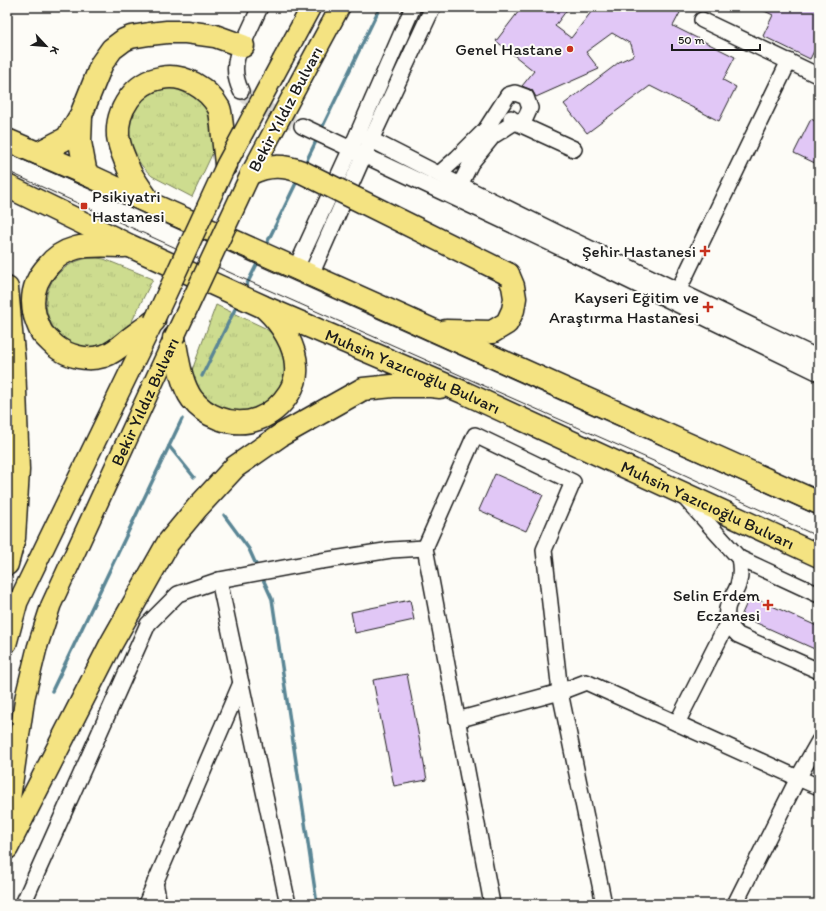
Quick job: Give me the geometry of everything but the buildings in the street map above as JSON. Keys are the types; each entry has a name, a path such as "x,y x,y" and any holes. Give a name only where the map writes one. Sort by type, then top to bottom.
{"highway":[{"path":"38,153 67,138 81,115 102,63 118,44 132,37 149,34 186,32 215,36 243,46"},
{"path":"151,204 131,173 118,136 120,117 126,102 138,89 149,82 166,77 180,78 196,85 210,96 220,110 226,165"},
{"path":"81,115 80,142 86,174"},
{"path":"7,140 86,174 819,503"},
{"path":"251,173 267,167 275,166 302,172 508,274 513,286 515,298 513,310 506,323 492,332 435,331"},
{"name":"Muhsin Yazıcıoğlu Bulvarı","path":"7,186 130,246 264,307 465,393 819,556"},
{"path":"130,246 85,246 75,248 57,257 44,270 36,285 32,300 37,323 42,334 64,352 78,357 94,358 111,353 154,321"},
{"path":"7,288 14,364 18,470 14,538 7,564"},
{"path":"174,338 183,382 191,398 197,405 208,414 224,420 238,422 254,420 271,413 282,404 291,390 296,376 296,361 290,343 279,323 264,307"},
{"path":"7,848 111,644 168,543 197,508 236,467 281,434 362,389 394,386 431,386 465,393"}],"main road":[{"name":"Bekir Yıldız Bulvarı","path":"7,643 18,602 154,321 226,165 311,7"},
{"name":"Bekir Yıldız Bulvarı","path":"7,816 25,697 43,626 51,605 251,173 340,7"}],"street":[{"path":"241,91 235,70 237,57 260,7"},
{"path":"295,268 358,133 413,7"},
{"path":"295,268 372,140 433,7"},
{"path":"702,20 819,76"},
{"path":"676,297 789,61"},
{"path":"439,174 486,129 508,95 515,92 526,97 530,108 525,119 515,122 493,136 471,163 460,185"},
{"path":"500,108 515,122 574,149"},
{"path":"307,128 676,297 819,358"},
{"path":"358,133 819,372"},
{"path":"492,904 425,548 475,435 573,482 544,550 560,692 604,904"},
{"path":"678,491 739,558 819,595"},
{"path":"23,904 148,624 178,594 219,580 320,561 391,550 425,548"},
{"path":"739,558 741,567 740,576 735,592 728,604 727,610 730,627 738,635 819,671"},
{"path":"219,580 288,904"},
{"path":"677,723 728,622"},
{"path":"457,720 560,692 586,682 819,787"},
{"path":"146,904 241,683"},
{"path":"735,904 798,778 819,741"},
{"path":"155,882 159,904"}],"green space":[{"path":"168,88 183,89 211,107 215,148 192,197 152,176 133,152 129,138 129,125 133,113 140,102 152,94"},
{"path":"88,258 104,259 153,279 126,334 99,347 93,348 75,345 64,339 58,333 51,323 47,312 46,301 48,290 52,281 59,273 67,266"},
{"path":"216,305 265,328 280,342 290,373 264,410 228,414 201,397 191,373"}],"waterway":[{"path":"320,132 380,7"},
{"path":"304,166 318,137"},
{"path":"265,247 298,179"},
{"path":"244,290 259,260"},
{"path":"202,376 238,303"},
{"path":"52,691 182,419"},
{"path":"169,446 194,477"},
{"path":"224,515 249,549 258,569"},
{"path":"262,577 272,599 317,904"}],"tunnel":[{"path":"241,91 261,107 302,126"}],"tram line":[{"path":"7,153 250,260 819,516"},
{"path":"7,171 255,284 685,475 819,537"}],"place":[{"name":"Genel Hastane","path":"570,49"},
{"name":"Psikiyatri Hastanesi","path":"84,206"},
{"name":"Şehir Hastanesi","path":"705,251"},
{"name":"Kayseri Eğitim ve Araştırma Hastanesi","path":"708,307"},
{"name":"Selin Erdem Eczanesi","path":"768,605"}]}
